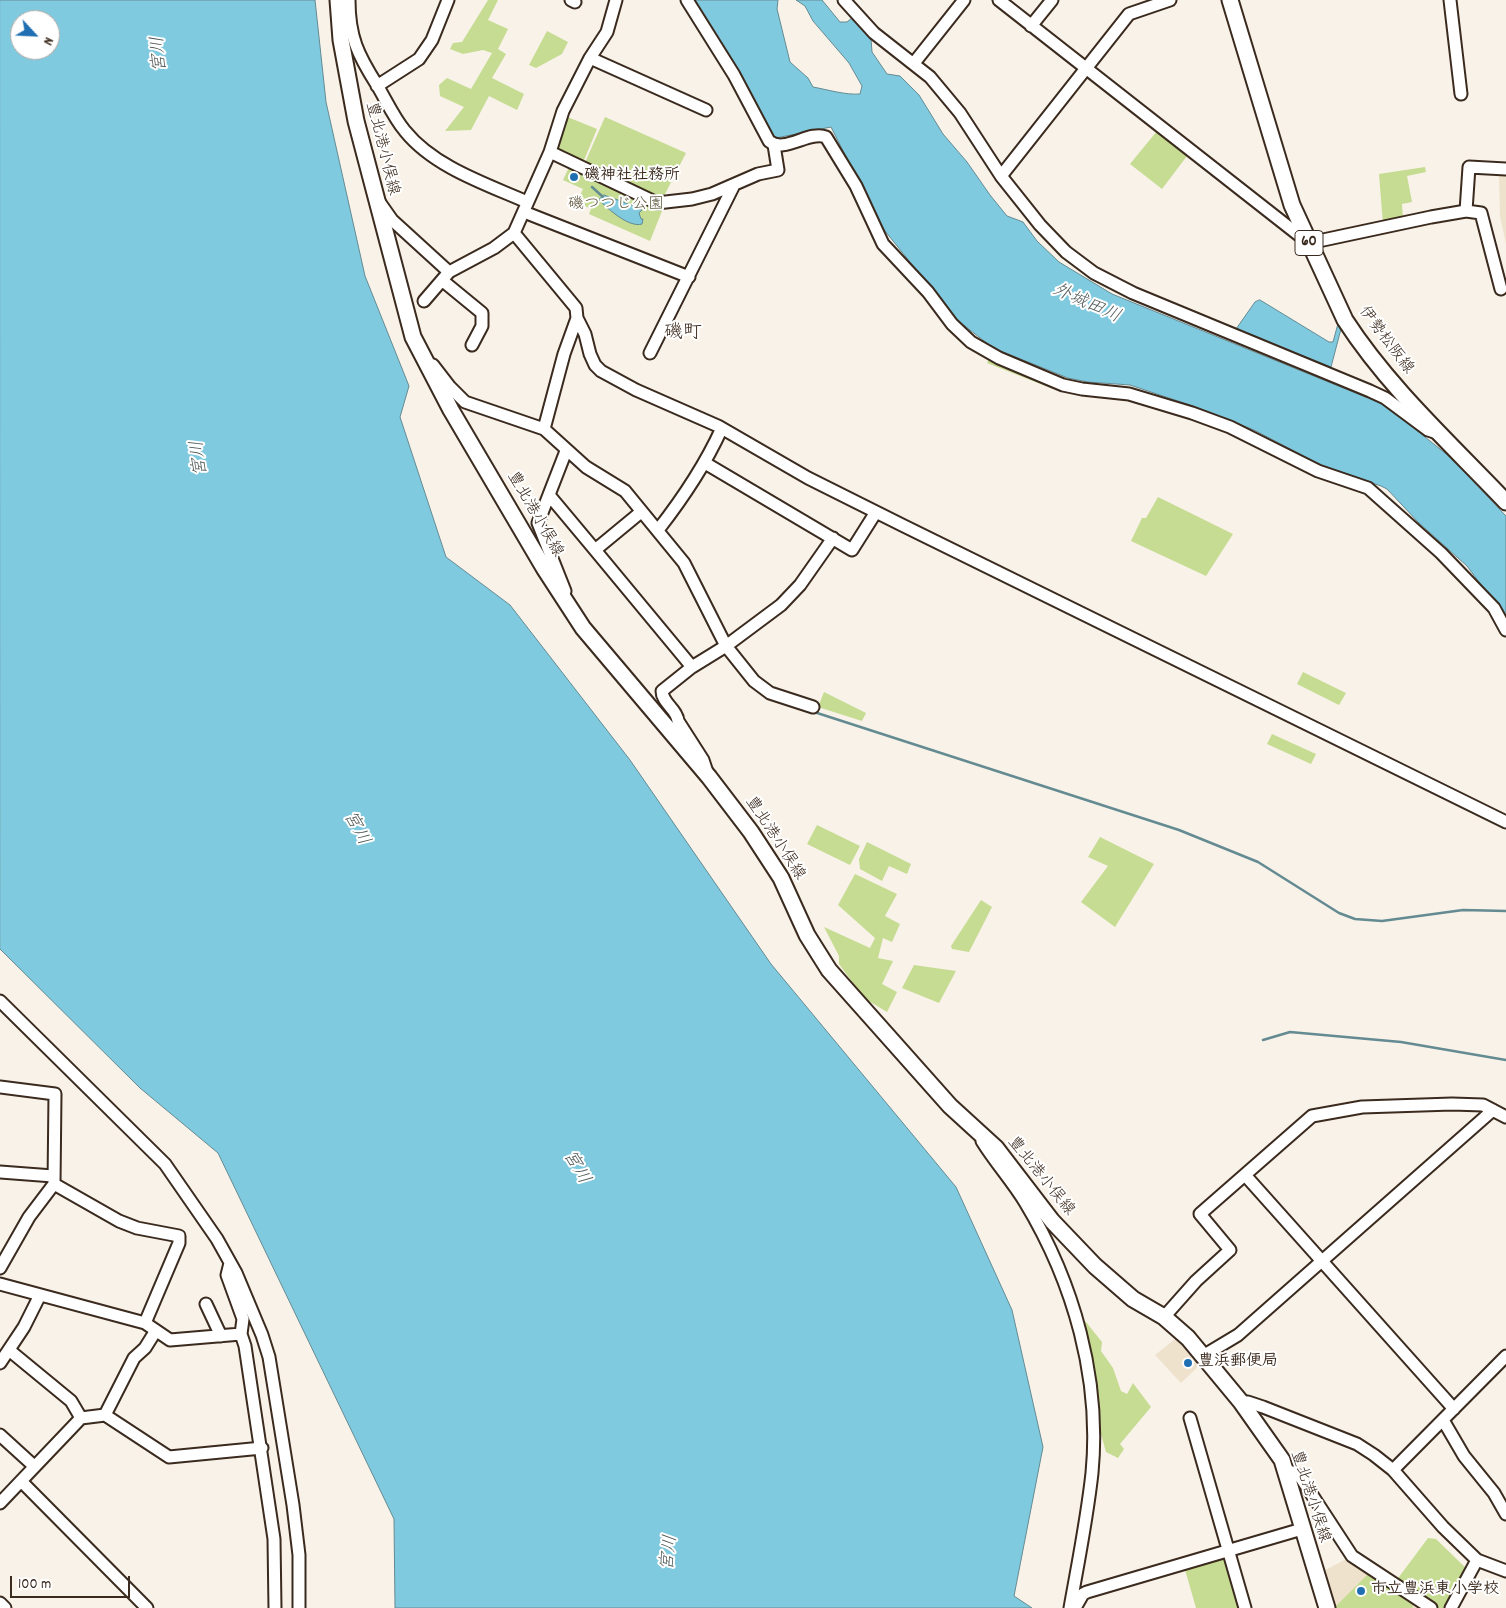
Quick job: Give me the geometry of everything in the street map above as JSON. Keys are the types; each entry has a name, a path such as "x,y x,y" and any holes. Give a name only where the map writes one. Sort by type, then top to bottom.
{"main road":[{"name":"豊北港小俣線","path":"338,0 348,81 375,199 413,337 456,418 574,616 709,776 752,832 781,878 807,935 829,970 950,1106 996,1148 1052,1221 1095,1266 1133,1299 1164,1317 1188,1338 1241,1402 1276,1450 1286,1471 1302,1530 1327,1608"},
{"name":"伊勢松阪線","path":"1230,0 1281,173 1309,244 1345,320 1356,337 1440,434 1506,502"}],"street":[{"path":"349,0 354,45 359,58 404,130 428,152 525,207 689,277"},
{"path":"377,86 408,67 423,54 432,40 448,0"},
{"path":"424,301 446,276 464,262 494,248 514,233 550,152 563,111 590,58 607,32 616,0"},
{"path":"550,152 657,204 692,200 733,187 758,174 778,170 774,145 769,141 734,75 687,0"},
{"path":"844,0 874,32 930,77 960,112 1001,176 1040,225 1066,252 1094,273 1171,309 1303,361 1370,390 1385,398 1428,430 1440,434"},
{"path":"914,63 964,0"},
{"path":"998,0 1309,244 1401,222 1466,211 1481,213 1501,288"},
{"path":"1031,26 1052,0"},
{"path":"1001,176 1130,14 1170,0"},
{"path":"1450,0 1462,94"},
{"path":"590,58 706,110"},
{"path":"774,145 819,135 826,136 856,186 883,244 928,292 952,324 971,342 999,358 1064,385 1129,394 1192,413 1230,427 1318,471 1368,488 1441,553 1494,608 1506,630"},
{"path":"1466,211 1468,167 1506,169"},
{"path":"650,353 733,187"},
{"path":"375,199 382,204 392,220 482,312 482,326 472,345"},
{"path":"514,233 576,308 577,318 585,334 595,365 601,371 636,390 718,426 721,430 876,512 1506,822"},
{"path":"544,429 564,354 577,318"},
{"path":"421,353 465,402 544,429 586,467 609,479 625,491 658,530 694,580 726,646 758,685 770,693 813,707"},
{"path":"658,530 687,493 705,463 721,430"},
{"path":"566,450 538,523 574,616"},
{"path":"705,463 852,550 876,512"},
{"path":"549,495 692,667"},
{"path":"595,550 641,512"},
{"path":"709,776 703,760 678,721 678,715 662,696 662,691 692,667 726,646 781,605 800,585 833,538"},
{"path":"0,1001 166,1164 217,1240 230,1263 262,1335 269,1357 293,1505 299,1555 299,1608"},
{"path":"0,1087 55,1094 54,1180 0,1268"},
{"path":"1164,1317 1196,1281 1230,1250 1200,1214 1312,1116 1362,1107 1452,1104 1483,1105 1506,1117"},
{"path":"1203,1356 1238,1335 1494,1110"},
{"path":"976,1131 1025,1202 1059,1266 1076,1319 1087,1365 1093,1426 1092,1474 1076,1607"},
{"path":"0,1172 54,1180 120,1221 136,1228 179,1236 179,1243 145,1323"},
{"path":"1246,1175 1454,1409"},
{"path":"230,1263 227,1275 243,1319 241,1334 245,1346 262,1448 274,1539 275,1608"},
{"path":"0,1284 145,1323 155,1332 170,1340 241,1334"},
{"path":"0,1363 40,1295"},
{"path":"206,1304 220,1336"},
{"path":"105,1415 134,1358 146,1348 155,1332"},
{"path":"9,1350 71,1401 81,1418"},
{"path":"1393,1470 1506,1356"},
{"path":"1241,1402 1248,1402 1263,1407 1357,1444 1393,1470 1442,1527 1477,1560 1506,1571"},
{"path":"0,1503 81,1418 105,1415 169,1457 262,1448"},
{"path":"1190,1418 1245,1608"},
{"path":"1443,1420 1464,1456 1494,1492 1506,1514"},
{"path":"0,1435 34,1466"},
{"path":"1286,1471 1292,1472 1301,1478 1352,1556 1431,1608"},
{"path":"21,1481 147,1608"},
{"path":"1076,1607 1083,1594 1087,1592 1302,1530"},
{"path":"1451,1608 1477,1560"},
{"path":"0,1603 5,1608"}],"shaded area":[{"path":"1499,173 1506,174 1506,244 1500,216"},
{"path":"1180,1335 1203,1362 1181,1383 1155,1355"},
{"name":"市立豊浜東小学校","path":"1348,1558 1422,1608 1331,1608 1320,1573"}],"green space":[{"path":"488,0 498,0 488,20 508,29 498,49 506,54 492,78 524,94 517,110 489,96 471,130 445,131 464,107 440,96 439,85 447,78 471,89 492,53 483,50 463,54 450,49 453,43 462,42"},
{"path":"547,31 568,42 562,54 536,68 529,65"},
{"path":"565,116 597,129 582,165 555,152"},
{"path":"605,117 686,153 663,198 657,200 584,165"},
{"path":"1157,131 1187,156 1162,189 1130,164"},
{"name":"磯つつじ公園","path":"570,165 661,208 662,211 650,241 589,214 591,209 577,202 583,189 563,180"},
{"path":"1425,167 1426,172 1407,176 1412,202 1402,204 1403,220 1383,224 1379,174"},
{"path":"989,358 1054,385 1053,389 987,363"},
{"path":"1158,497 1233,534 1206,576 1131,541 1142,518 1146,518"},
{"path":"1303,672 1346,693 1339,705 1297,684"},
{"path":"824,692 866,713 862,721 818,707"},
{"path":"1272,734 1316,754 1311,764 1267,744"},
{"path":"817,825 860,846 850,865 807,844"},
{"path":"1100,837 1154,864 1115,927 1081,902 1108,866 1088,857"},
{"path":"867,842 911,864 907,874 889,866 882,881 860,869 859,859"},
{"path":"855,874 897,894 885,916 900,924 892,942 883,938 878,958 893,961 882,984 897,992 887,1012 864,998 839,964 839,956 824,927 870,948 875,938 838,905"},
{"path":"981,900 992,907 969,952 952,949 951,946"},
{"path":"914,965 956,971 939,1003 902,988"},
{"path":"1082,1321 1086,1322 1102,1342 1101,1351 1113,1368 1121,1391 1127,1394 1133,1383 1151,1407 1120,1444 1124,1449 1118,1458 1106,1452 1097,1419 1090,1350"},
{"path":"1428,1538 1436,1539 1470,1572 1448,1608 1437,1608 1423,1599 1425,1596 1415,1589 1413,1592 1396,1581"},
{"path":"1226,1553 1241,1608 1196,1608 1184,1566"},
{"path":"1368,1574 1414,1604 1412,1608 1334,1608"}],"water":[{"name":"宮川","path":"0,0 315,0 326,102 365,276 409,386 400,417 446,557 510,605 630,760 771,964 956,1187 1012,1310 1043,1447 1014,1596 1032,1608 395,1608 394,1519 218,1153 140,1088 0,949"},
{"name":"外城田川","path":"690,0 778,0 777,9 790,62 808,78 813,87 843,93 860,94 862,86 849,63 813,21 805,6 796,0 822,0 840,22 847,22 852,18 871,39 872,52 887,74 900,76 919,95 943,134 967,162 1007,216 1023,222 1037,241 1059,262 1112,294 1385,405 1450,457 1506,516 1506,618 1467,566 1419,523 1387,489 1319,464 1254,430 1196,407 1130,385 1088,382 1068,378 993,348 956,319 881,226 831,127 776,138 768,131"},
{"path":"604,195 642,210 639,213 641,219 643,219 642,224 625,221 613,213 599,200"},
{"path":"1260,300 1329,342 1333,342 1339,320 1342,325 1331,367 1236,329 1255,302"}],"waterway":[{"path":"592,187 603,197"},
{"path":"811,711 1179,830 1258,862 1339,913 1355,919 1382,921 1463,910 1506,911"},
{"path":"1263,1040 1290,1032 1401,1042 1506,1060"}],"place":[{"name":"磯神社社務所","path":"574,177"},
{"name":"豊浜郵便局","path":"1188,1363"},
{"name":"市立豊浜東小学校","path":"1361,1591"}],"district":[{"name":"磯町","path":"683,334"}]}
